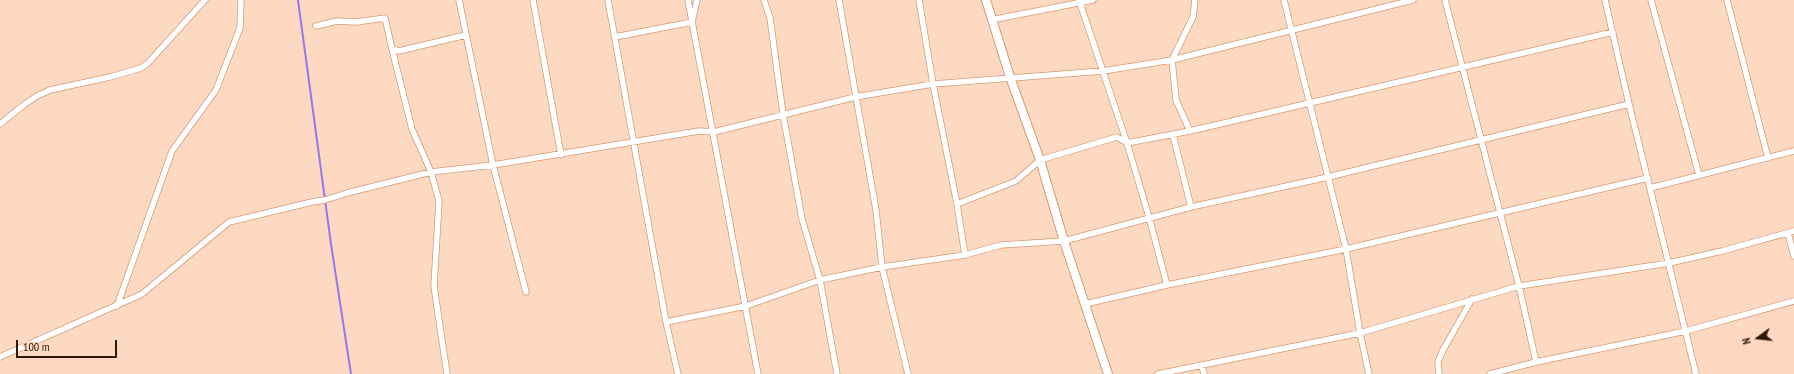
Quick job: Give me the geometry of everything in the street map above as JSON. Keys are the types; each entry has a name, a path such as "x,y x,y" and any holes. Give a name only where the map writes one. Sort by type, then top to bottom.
{"street":[{"path":"0,124 31,100 50,90 110,78 141,68 148,63 205,0"},
{"path":"117,306 172,151 216,90 240,28 241,0"},
{"path":"459,0 493,165 526,292"},
{"path":"533,0 561,155"},
{"path":"608,0 666,322 678,374"},
{"path":"688,0 714,132 726,209 758,374"},
{"path":"692,22 697,0"},
{"path":"764,0 770,18 783,114 802,219 820,280 837,374"},
{"path":"839,0 876,210 882,267 908,374"},
{"path":"919,0 933,84 957,204 965,256"},
{"path":"986,0 1010,77 1040,160 1064,241 1108,374"},
{"path":"991,20 1092,0"},
{"path":"1190,131 1176,100 1172,60 1193,17 1195,0"},
{"path":"1284,0 1346,249 1360,333 1369,374"},
{"path":"0,357 142,294 229,222 325,200 431,172 561,155 699,132 714,132 855,97 933,84 1104,71 1172,60 1291,29 1413,0"},
{"path":"1445,0 1519,286 1536,362"},
{"path":"1605,0 1629,104 1696,374"},
{"path":"1651,0 1699,175"},
{"path":"1727,0 1768,158"},
{"path":"1079,2 1104,71 1149,217 1167,285"},
{"path":"316,26 337,20 356,22 385,18 412,129 431,172 439,201 434,286 447,374"},
{"path":"615,37 692,22"},
{"path":"957,204 1016,181 1040,160 1117,137 1126,143 1173,135 1462,66 1613,32"},
{"path":"392,49 399,51 466,36"},
{"path":"666,322 746,306 820,280 882,267 965,256 1002,245 1064,241 1149,217 1328,177 1629,104"},
{"path":"1173,135 1191,207"},
{"path":"1650,188 1794,151"},
{"path":"1085,304 1167,285 1346,249 1648,178"},
{"path":"1158,374 1360,333 1519,286 1669,263 1722,251 1791,232 1794,256"},
{"path":"1439,374 1438,362 1443,350 1472,299"},
{"path":"1490,374 1536,362 1686,331 1794,301"},
{"path":"1202,365 1204,374"}],"waterway":[{"path":"298,0 331,244 351,374"}]}
